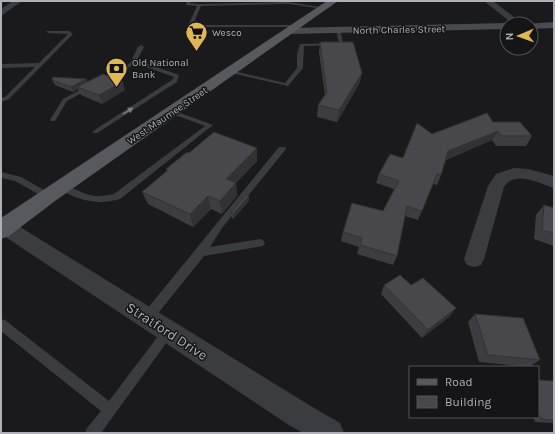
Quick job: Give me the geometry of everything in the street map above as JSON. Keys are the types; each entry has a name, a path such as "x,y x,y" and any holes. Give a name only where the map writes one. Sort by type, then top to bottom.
{"main road":[{"name":"West Maumee Street","path":"3,229 61,187 294,28 322,3"}],"street":[{"path":"2,11 18,1"},
{"path":"488,1 508,16"},
{"path":"539,26 554,25"},
{"name":"North Charles Street","path":"294,28 338,30 499,26"},
{"path":"474,259 496,186 502,178 512,173 526,174 554,182"},
{"name":"Stratford Drive","path":"3,229 330,433"}],"lane":[{"path":"189,1 187,4 199,5 289,3 305,5 322,3"},
{"path":"305,5 322,3"},
{"path":"199,5 190,26 294,28"},
{"path":"230,72 286,85 300,68 300,54 302,45 342,44 338,30"},
{"path":"1,100 7,98 71,34 69,32 48,32"},
{"path":"132,64 141,47"},
{"path":"53,120 65,100 132,64 140,63 177,76 175,81 95,132"},
{"path":"1,66 40,65"},
{"path":"61,187 89,200 101,201 117,197 210,125 172,112"},
{"path":"147,318 282,149"},
{"path":"1,175 18,179 48,196"},
{"path":"201,252 260,243"},
{"path":"1,324 110,410"},
{"path":"92,433 169,332"}],"building":[{"path":"320,42 353,42 362,73 339,110 318,105 327,92"},
{"path":"103,74 123,82 99,95 77,87"},
{"path":"53,77 86,79 71,87 52,80"},
{"path":"487,113 493,122 520,122 532,136 501,136 498,131 448,151 441,175 437,174 422,211 407,206 397,256 360,245 362,238 343,232 352,203 383,211 399,181 379,174 390,154 403,158 417,123 432,134"},
{"path":"214,132 257,148 226,179 236,183 220,201 208,196 190,214 142,192 168,170 166,169 187,152 189,153"},
{"path":"246,195 249,196 233,214 231,213"},
{"path":"544,205 554,208 554,233 542,230"},
{"path":"400,275 411,285 423,278 456,308 428,330 384,285"},
{"path":"475,314 523,318 540,360 488,355"},
{"path":"539,380 554,381 554,420 541,419 539,414"}],"place":[{"name":"Wesco","path":"196,52"},
{"name":"Old National Bank","path":"116,88"}]}
